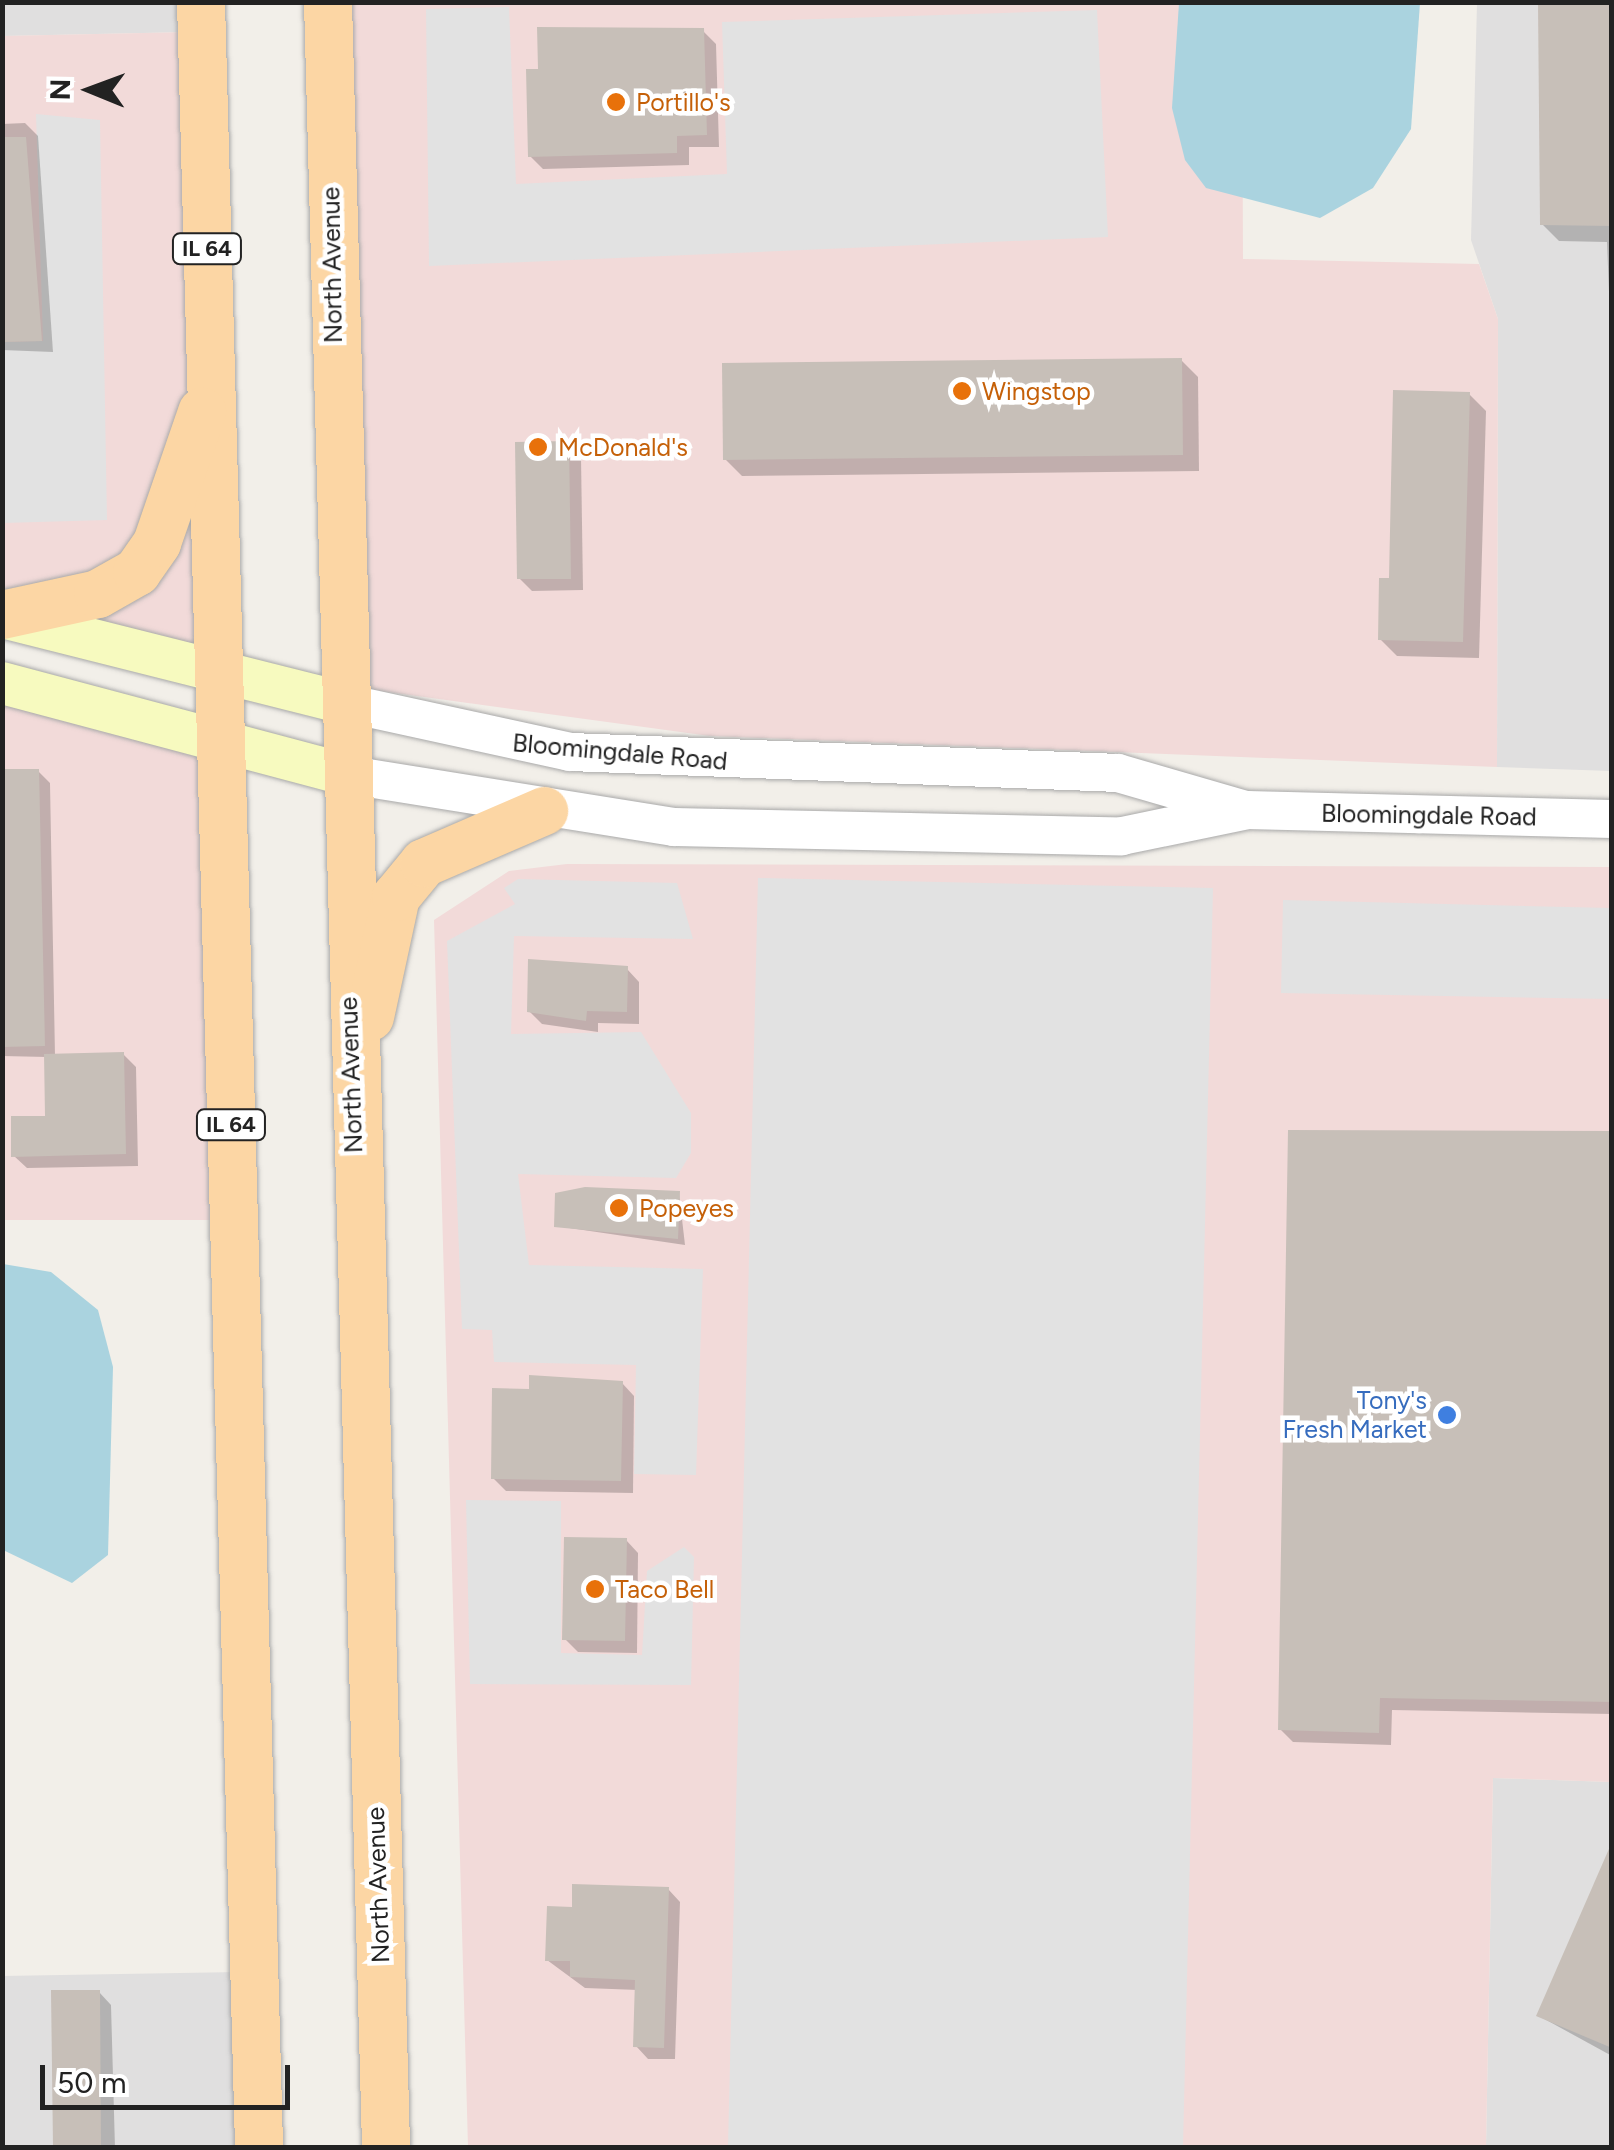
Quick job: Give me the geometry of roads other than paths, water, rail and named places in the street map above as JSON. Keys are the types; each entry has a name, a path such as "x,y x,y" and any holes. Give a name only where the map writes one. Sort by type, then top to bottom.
{"main road":[{"name":"IL 64","path":"201,2 259,2148"},
{"name":"North Avenue","path":"328,2 342,774 386,2148"},
{"path":"2,616 98,594 136,572 157,543 210,391"},
{"name":"Bloomingdale Road","path":"2,616 218,674 341,702"},
{"name":"Bloomingdale Road","path":"2,683 342,774"},
{"path":"354,1135 396,897 434,856 544,812"}],"street":[{"name":"Bloomingdale Road","path":"341,702 570,752 1118,773 1248,810"},
{"name":"Bloomingdale Road","path":"342,774 544,812 674,827 1122,836 1248,810 1612,819"}],"water":[{"path":"1179,3 1420,3 1411,129 1373,188 1320,218 1206,188 1185,160 1172,108"},
{"path":"3,1264 51,1272 98,1310 113,1367 108,1555 72,1583 3,1550"}],"place":[{"name":"Portillo's","path":"616,102"},
{"name":"Wingstop","path":"962,391"},
{"name":"McDonald's","path":"538,447"},
{"name":"Popeyes","path":"619,1208"},
{"name":"Tony's Fresh Market","path":"1447,1415"},
{"name":"Taco Bell","path":"595,1589"}]}
